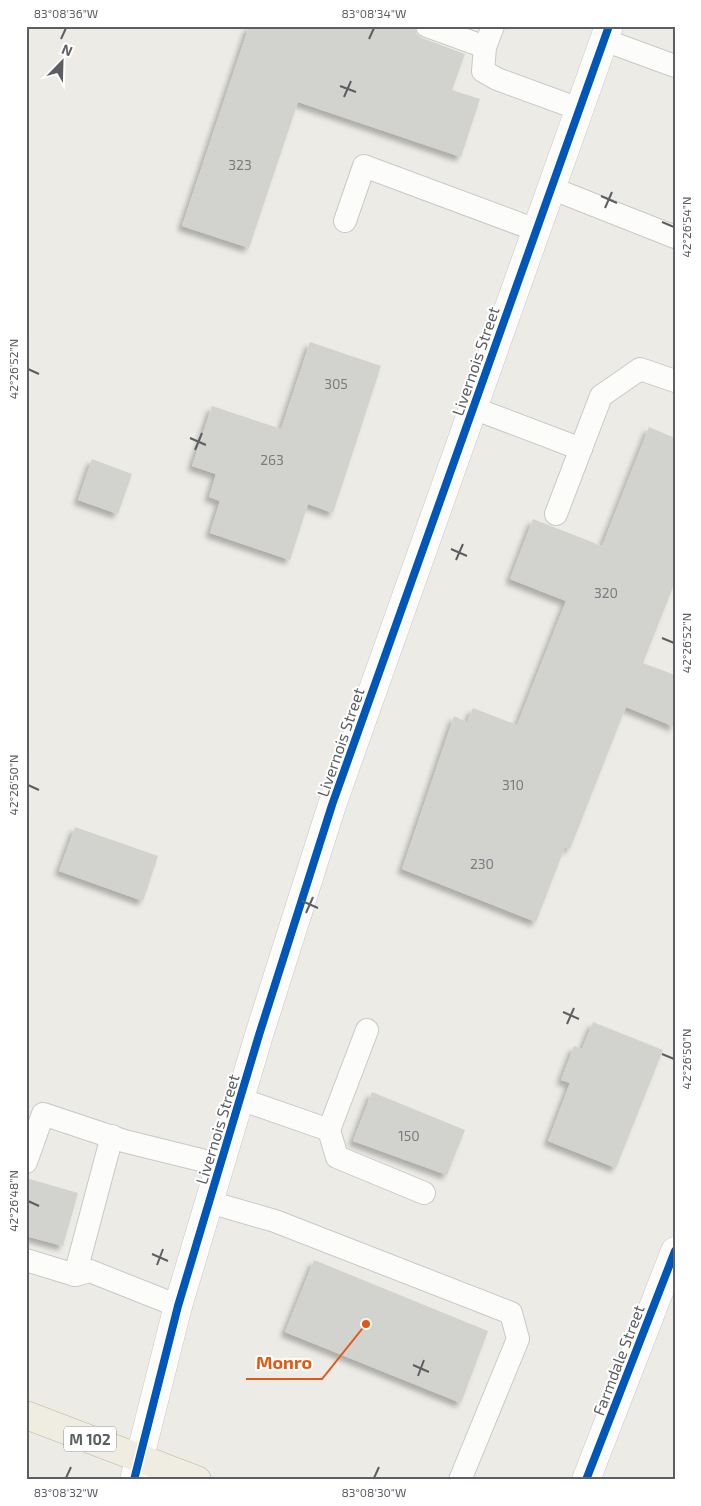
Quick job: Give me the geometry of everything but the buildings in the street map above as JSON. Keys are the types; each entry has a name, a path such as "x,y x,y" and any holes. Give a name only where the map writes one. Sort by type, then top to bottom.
{"highway":[{"name":"M 102","path":"26,1415 137,1469 197,1480"}],"street":[{"name":"Livernois Street","path":"137,1469 178,1306 259,1035 332,805 607,33"},
{"name":"Farmdale Street","path":"586,1480 675,1251"}],"lane":[{"path":"427,26 489,36 483,71 497,79 579,109"},
{"path":"607,33 675,66"},
{"path":"345,221 364,166 536,230"},
{"path":"551,188 675,237"},
{"path":"556,514 601,396 640,369 675,381"},
{"path":"473,408 581,449"},
{"path":"367,1030 329,1130 337,1157 424,1193"},
{"path":"240,1099 329,1130"},
{"path":"26,1162 43,1114 124,1141 221,1164"},
{"path":"75,1275 112,1136"},
{"path":"209,1202 275,1221 511,1313 518,1339 460,1480"},
{"path":"26,1260 75,1275 90,1271 178,1306"}],"cycle path":[{"path":"134,1480 178,1306 259,1035 332,805 609,26"},
{"path":"586,1480 675,1251"}],"place":[{"name":"Monro","path":"366,1324"}]}
